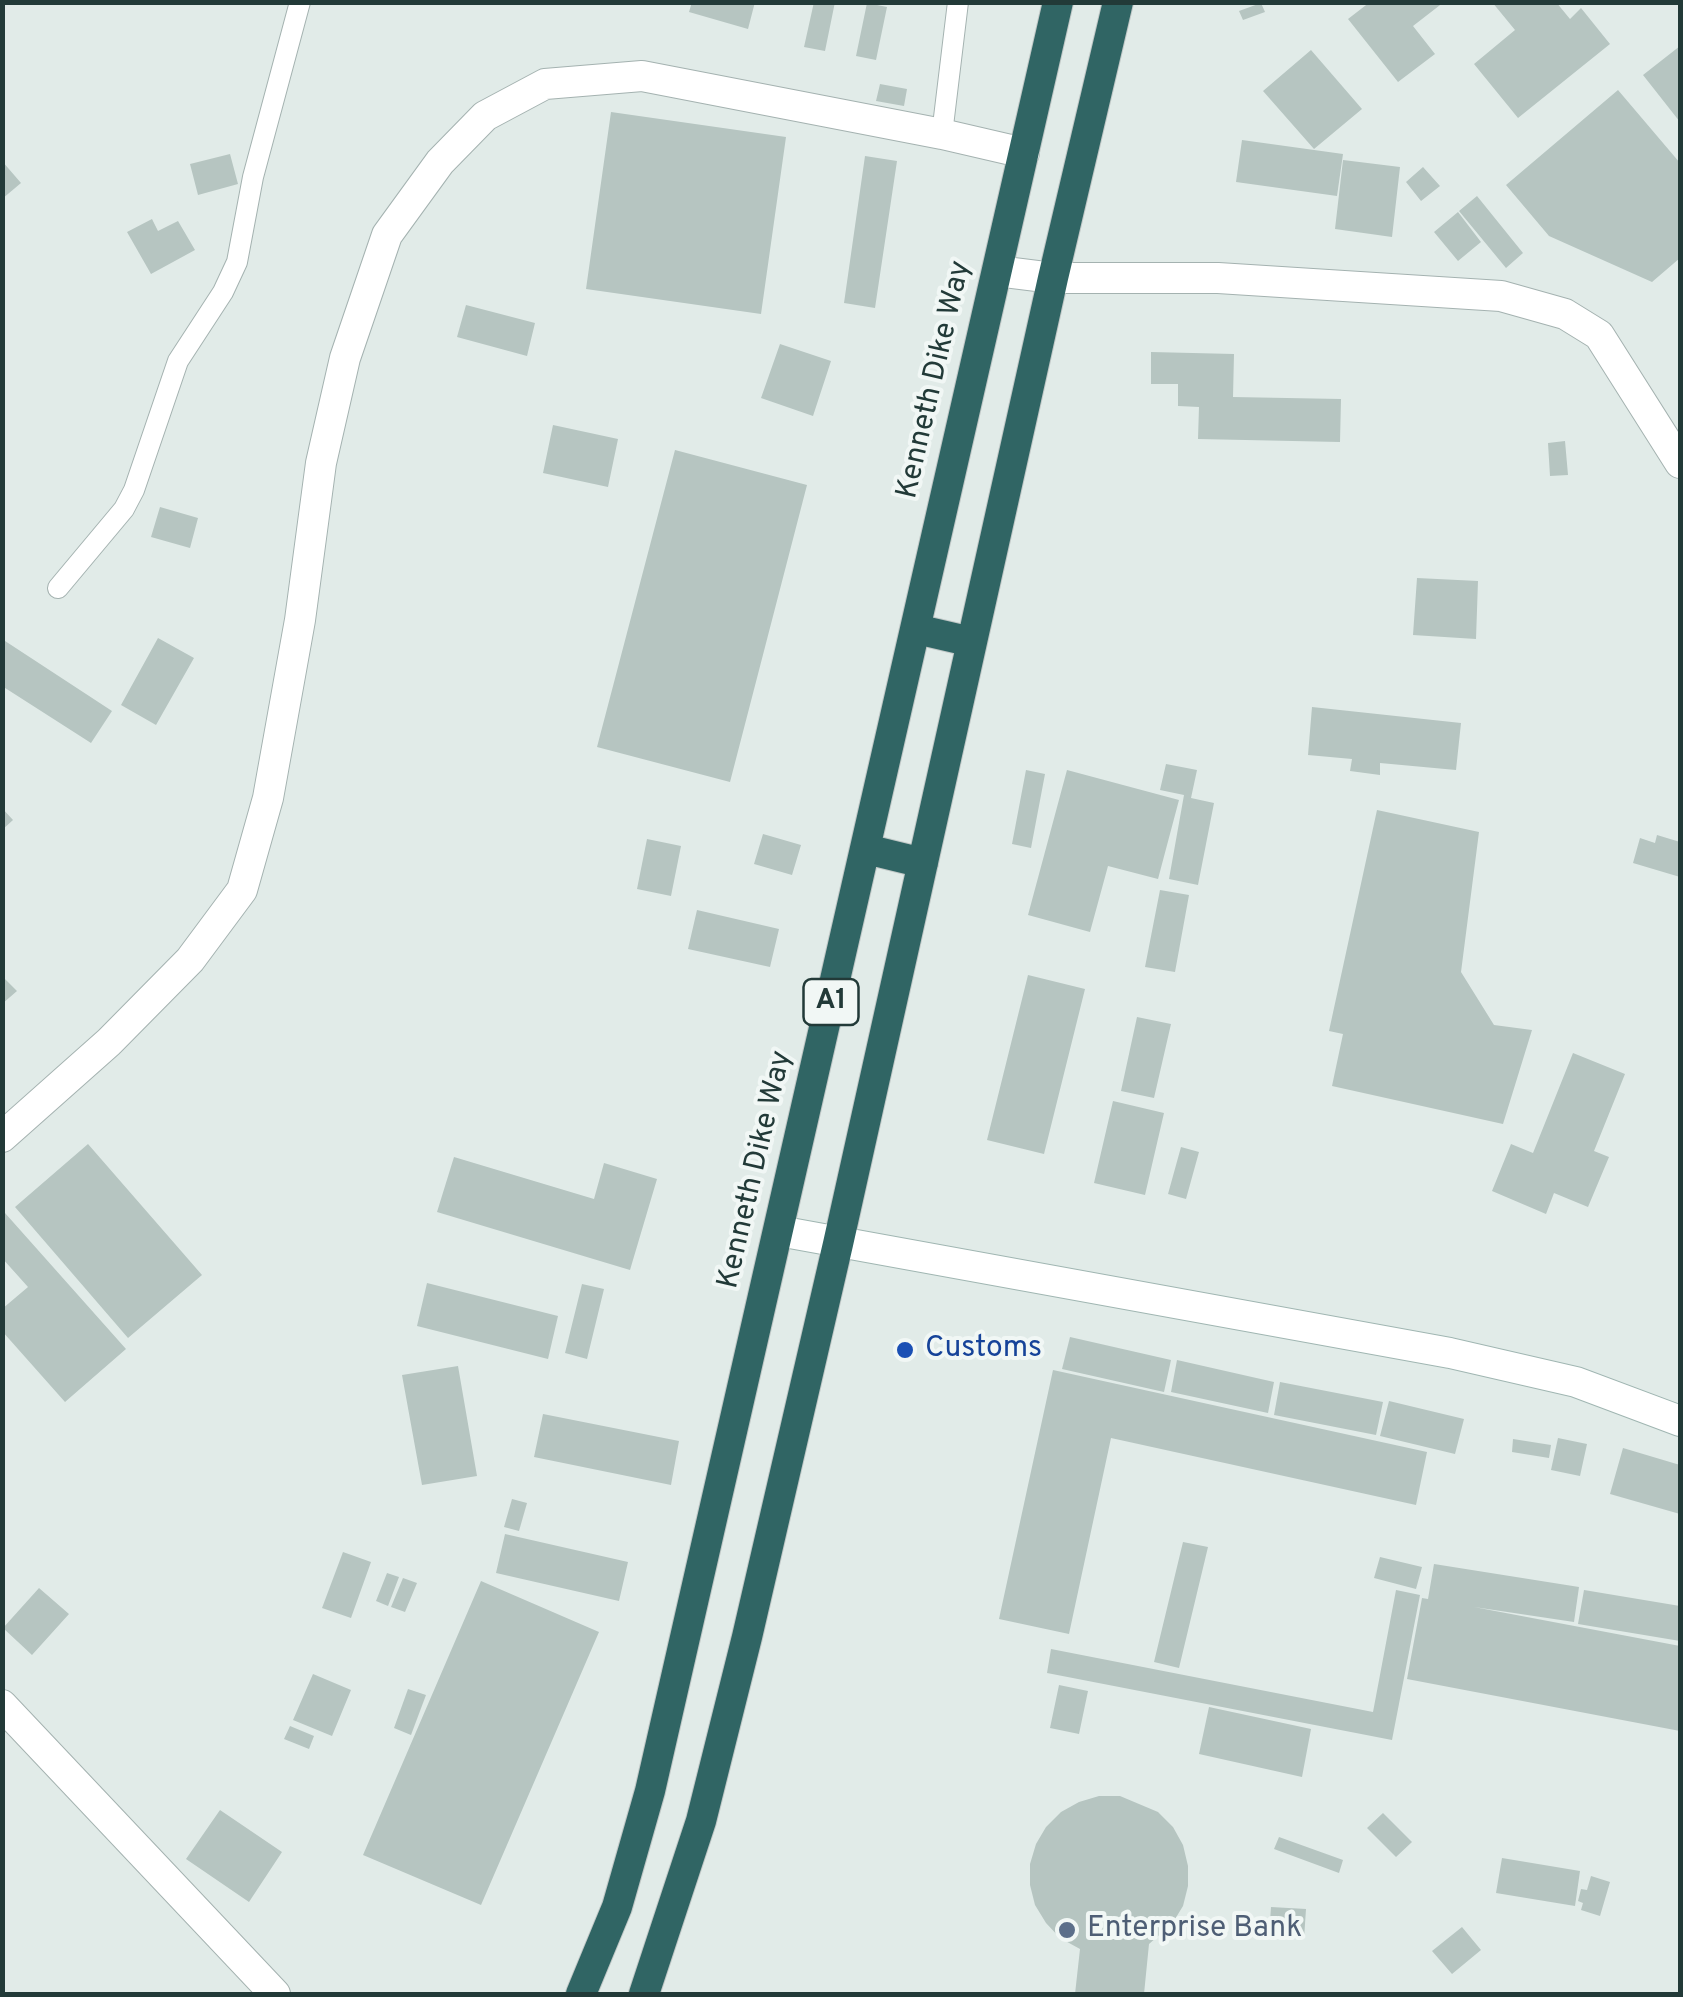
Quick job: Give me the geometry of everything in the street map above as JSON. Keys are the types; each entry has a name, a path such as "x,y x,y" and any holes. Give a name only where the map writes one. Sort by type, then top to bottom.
{"highway":[{"name":"Kenneth Dike Way","path":"581,1994 617,1908 650,1791 1058,2"},
{"name":"A1","path":"644,1994 701,1821 838,1244 1052,278 1118,2"},
{"path":"916,629 972,642"},
{"path":"866,849 923,863"}],"street":[{"path":"2,1137 109,1042 190,960 242,890 268,798 300,620 320,463 345,358 387,235 440,162 485,116 545,84 642,76 1024,153"},
{"path":"997,272 1052,278 1218,278 1501,296 1565,314 1600,336 1680,463"},
{"path":"779,1231 1450,1354 1576,1382 1680,1422"},
{"path":"2,1705 275,1994"}],"lane":[{"path":"58,588 124,509 178,362 223,292 237,262 254,177 300,2"},
{"path":"942,134 958,2"}],"building":[{"path":"692,2 755,2 748,29 689,12"},
{"path":"814,2 835,2 825,51 804,47"},
{"path":"1370,2 1444,2 1413,26 1435,54 1398,82 1348,19"},
{"path":"1492,2 1556,2 1570,19 1581,8 1610,44 1518,118 1474,64 1515,30"},
{"path":"867,3 887,7 876,60 856,56"},
{"path":"1261,3 1265,12 1243,20 1239,11"},
{"path":"1680,46 1680,122 1643,75"},
{"path":"1311,50 1362,109 1314,149 1263,91"},
{"path":"880,84 907,89 904,106 876,101"},
{"path":"1618,90 1680,163 1680,258 1652,282 1549,236 1506,185"},
{"path":"611,112 786,137 761,314 586,289"},
{"path":"1242,140 1343,154 1337,196 1236,182"},
{"path":"230,154 238,184 198,195 190,164"},
{"path":"865,156 897,161 875,308 844,303"},
{"path":"1343,160 1400,167 1392,237 1335,229"},
{"path":"2,161 21,183 2,199"},
{"path":"1423,167 1440,186 1421,201 1406,182"},
{"path":"1477,196 1523,253 1506,268 1459,211"},
{"path":"1458,212 1481,242 1458,261 1434,232"},
{"path":"152,219 158,231 178,221 195,250 151,274 127,232"},
{"path":"466,305 535,323 527,356 457,337"},
{"path":"780,344 831,361 813,416 761,398"},
{"path":"1151,352 1234,354 1233,397 1341,399 1340,442 1198,439 1199,407 1178,406 1178,384 1151,384"},
{"path":"553,425 618,439 608,487 543,473"},
{"path":"1565,441 1568,475 1550,476 1548,443"},
{"path":"675,450 807,485 730,782 597,747"},
{"path":"160,507 198,518 190,548 151,537"},
{"path":"1417,578 1478,581 1476,639 1413,635"},
{"path":"158,638 194,658 156,725 121,705"},
{"path":"2,639 112,711 91,743 2,686"},
{"path":"1312,707 1461,723 1456,770 1380,763 1380,775 1350,771 1352,759 1308,755"},
{"path":"1166,764 1197,770 1191,798 1214,803 1198,885 1169,879 1184,795 1160,790"},
{"path":"1026,770 1045,774 1031,848 1012,844"},
{"path":"1067,770 1179,800 1158,879 1108,866 1090,932 1028,915"},
{"path":"2,808 13,820 2,830"},
{"path":"1377,810 1479,832 1461,972 1494,1025 1532,1030 1503,1124 1332,1086 1343,1034 1329,1031"},
{"path":"763,834 801,845 792,875 754,864"},
{"path":"1657,835 1680,842 1680,877 1633,863 1640,838 1655,843"},
{"path":"647,839 681,846 671,896 637,889"},
{"path":"1160,890 1189,895 1175,972 1145,967"},
{"path":"697,910 779,929 770,967 688,949"},
{"path":"1028,975 1085,989 1044,1154 987,1140"},
{"path":"2,976 17,991 2,1004"},
{"path":"1137,1017 1171,1024 1154,1098 1121,1091"},
{"path":"1573,1053 1625,1074 1594,1151 1609,1157 1588,1207 1554,1193 1546,1214 1492,1191 1511,1144 1533,1153"},
{"path":"1113,1101 1164,1113 1145,1195 1094,1183"},
{"path":"88,1144 202,1275 128,1338 15,1207"},
{"path":"1181,1147 1199,1152 1186,1199 1168,1194"},
{"path":"454,1157 594,1199 604,1163 657,1179 630,1270 437,1212"},
{"path":"5,1213 126,1349 65,1402 2,1331 2,1309 28,1287 2,1258"},
{"path":"427,1283 558,1316 548,1359 417,1326"},
{"path":"582,1284 604,1289 587,1359 565,1353"},
{"path":"1070,1337 1171,1360 1164,1392 1062,1369"},
{"path":"1177,1360 1274,1382 1268,1413 1171,1392"},
{"path":"458,1366 477,1476 422,1485 402,1375"},
{"path":"1053,1370 1427,1452 1416,1505 1111,1438 1069,1634 999,1619"},
{"path":"1280,1382 1383,1402 1376,1435 1274,1415"},
{"path":"1389,1401 1464,1419 1455,1454 1380,1436"},
{"path":"543,1414 679,1441 671,1485 534,1457"},
{"path":"1558,1438 1587,1444 1580,1476 1551,1470"},
{"path":"1513,1439 1551,1445 1549,1458 1512,1452"},
{"path":"1623,1448 1680,1465 1680,1514 1610,1494"},
{"path":"512,1499 527,1503 519,1531 504,1527"},
{"path":"505,1534 628,1562 619,1601 496,1573"},
{"path":"1183,1542 1208,1547 1179,1668 1154,1662"},
{"path":"343,1552 371,1562 351,1618 322,1608"},
{"path":"1380,1557 1422,1567 1416,1589 1374,1578"},
{"path":"1434,1564 1579,1587 1574,1622 1474,1607 1680,1646 1680,1731 1407,1679 1422,1598 1428,1599"},
{"path":"387,1573 399,1577 388,1606 376,1601"},
{"path":"403,1578 417,1583 405,1612 391,1607"},
{"path":"481,1581 599,1632 481,1905 363,1855"},
{"path":"39,1588 69,1614 32,1655 3,1628"},
{"path":"1396,1590 1420,1595 1392,1740 1047,1673 1051,1649 1373,1712"},
{"path":"1584,1590 1680,1606 1680,1641 1578,1624"},
{"path":"313,1674 351,1690 332,1736 293,1720"},
{"path":"1059,1685 1088,1691 1079,1734 1050,1728"},
{"path":"408,1689 426,1695 411,1735 394,1728"},
{"path":"1209,1707 1311,1729 1302,1777 1199,1754"},
{"path":"290,1726 314,1736 309,1749 284,1739"},
{"path":"1099,1796 1120,1796 1158,1812 1183,1845 1188,1866 1183,1906 1172,1924 1149,1944 1144,1994 1075,1994 1080,1949 1060,1938 1046,1923 1035,1905 1030,1885 1030,1864 1046,1827 1061,1812"},
{"path":"220,1810 282,1852 249,1902 186,1859"},
{"path":"1383,1813 1412,1842 1396,1857 1367,1828"},
{"path":"1279,1837 1343,1860 1339,1873 1274,1849"},
{"path":"1502,1858 1580,1871 1575,1906 1496,1893"},
{"path":"1591,1876 1610,1882 1600,1916 1581,1910 1583,1903 1578,1901"},
{"path":"1271,1907 1306,1909 1304,1939 1269,1936"},
{"path":"1462,1927 1481,1950 1452,1974 1432,1951"}],"place":[{"name":"Customs","path":"905,1350"},
{"name":"Enterprise Bank","path":"1067,1930"}]}
